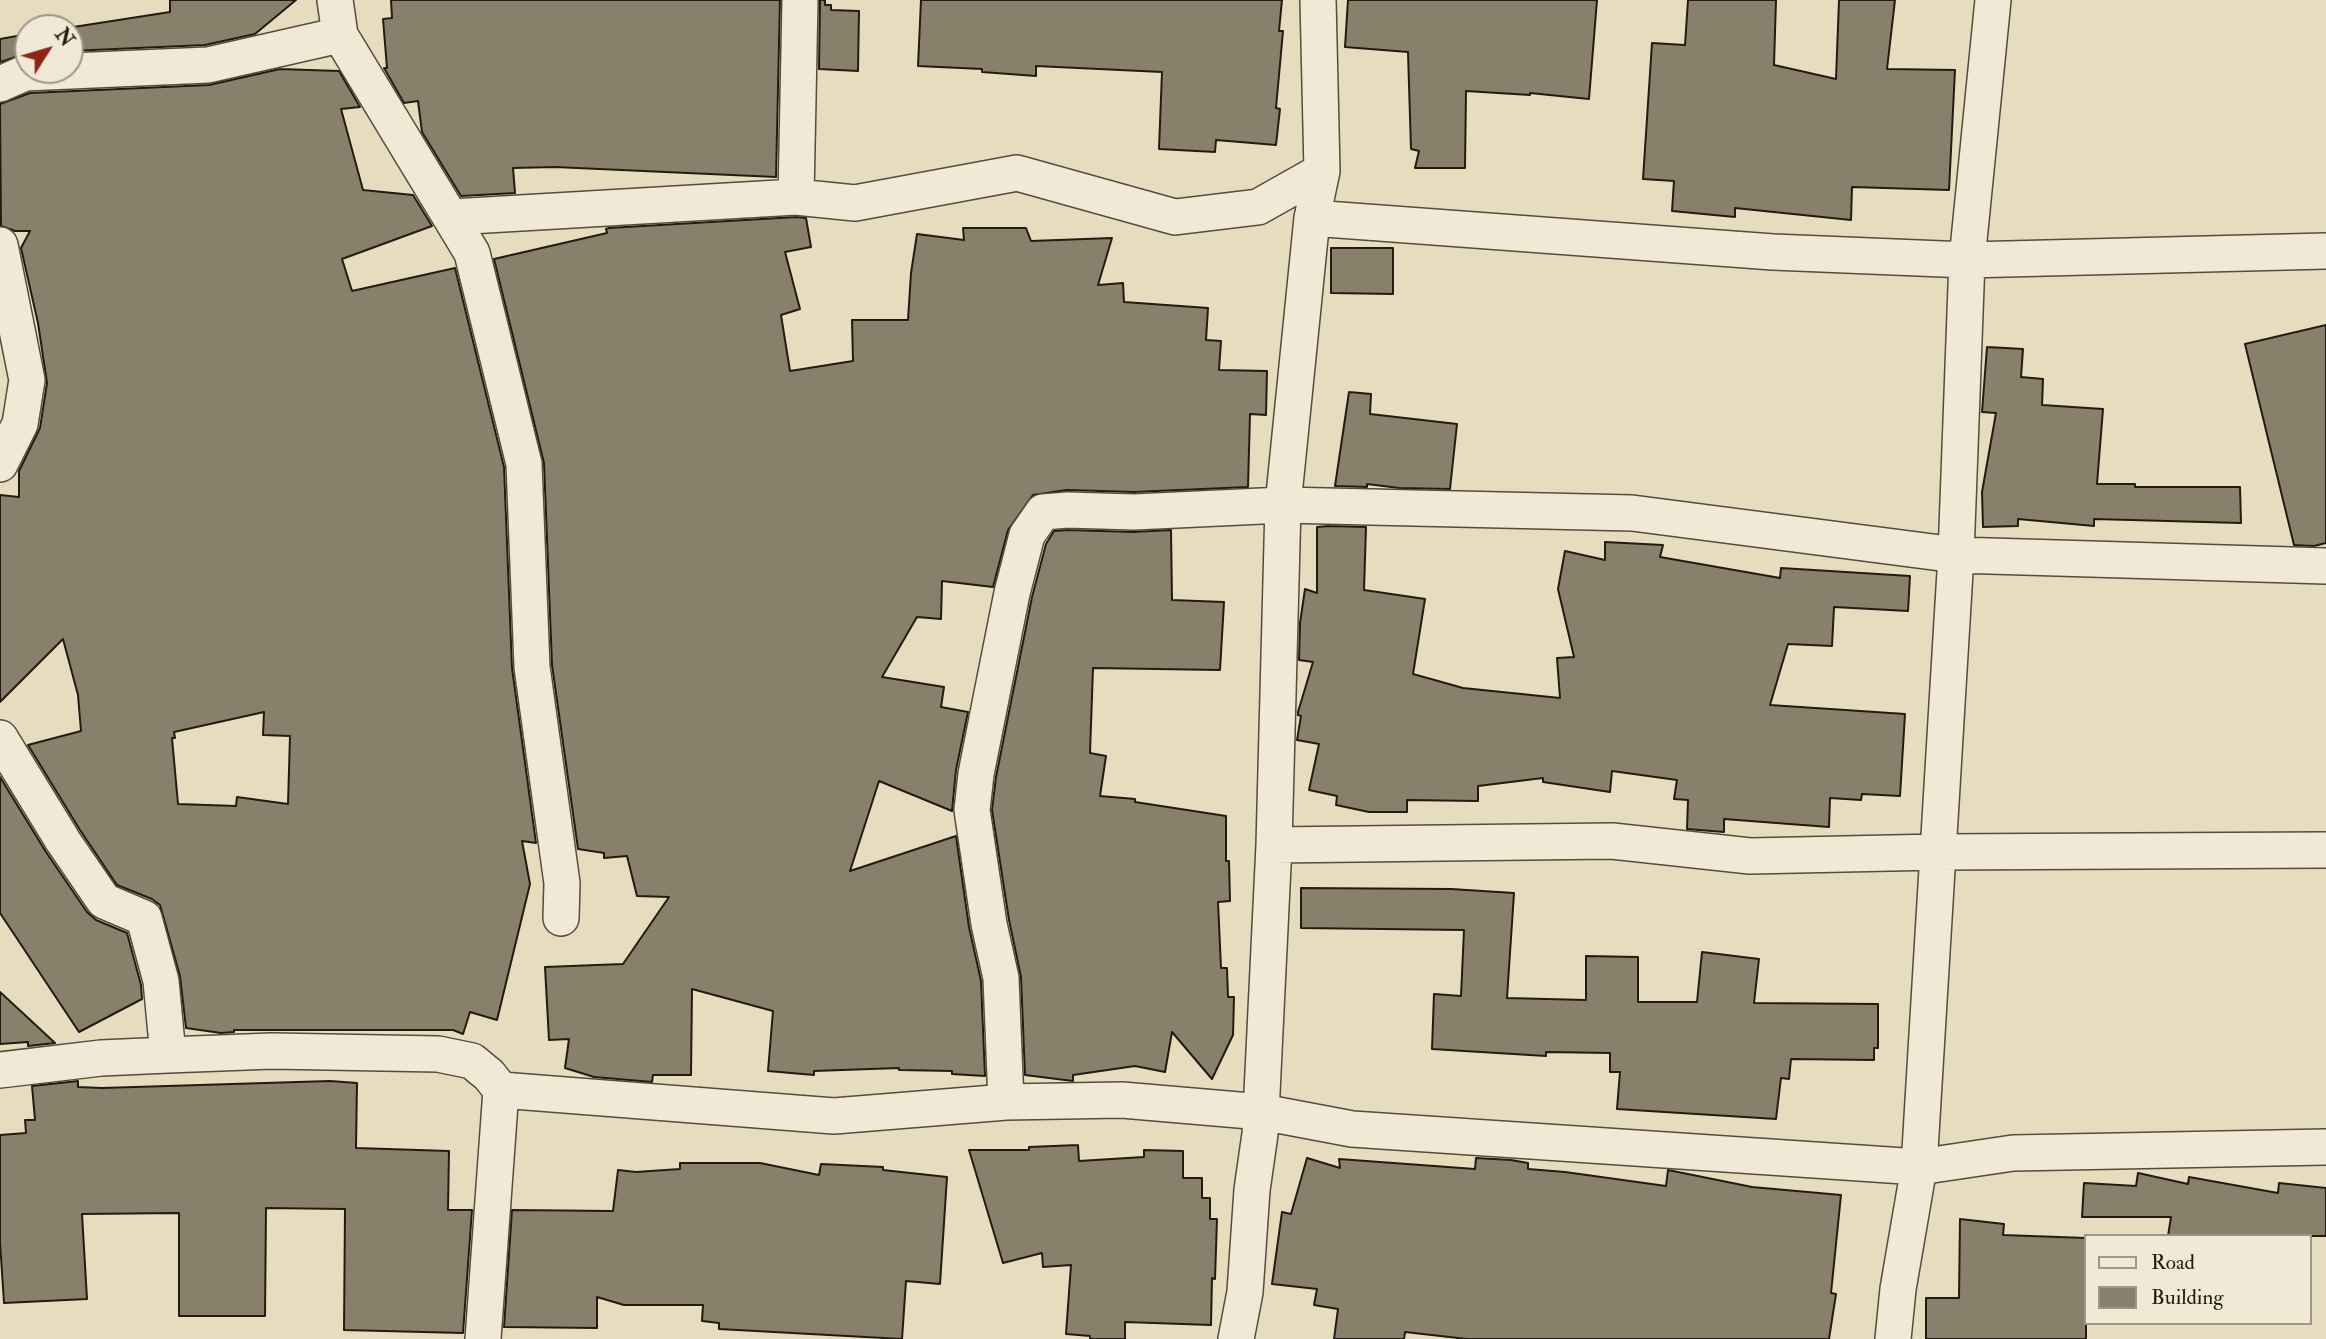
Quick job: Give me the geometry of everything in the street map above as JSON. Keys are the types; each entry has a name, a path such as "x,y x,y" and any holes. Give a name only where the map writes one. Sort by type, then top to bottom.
{"street":[{"path":"335,0 340,35 472,253 524,464 532,667 562,883 561,918"},
{"path":"796,197 800,0"},
{"path":"1236,1339 1245,1292 1252,1190 1262,1112 1274,845 1283,505 1312,218 1322,171 1318,0"},
{"path":"1893,1339 1898,1289 1919,1167 1956,555 1967,260 1993,0"},
{"path":"0,84 25,73 208,65 340,35"},
{"path":"452,217 796,197 855,203 1017,173 1175,217 1258,207 1322,171"},
{"path":"1312,218 1773,252 1967,260 2326,251"},
{"path":"0,245 7,316 27,380 20,424 0,464"},
{"path":"1006,1101 1001,978 987,912 972,810 998,661 1027,535 1043,513 1068,510 1134,512 1283,505 1632,513 1956,555 2326,566"},
{"path":"0,738 63,841 104,901 144,918 161,981 168,1055"},
{"path":"1274,845 1612,841 1750,856 2326,850"},
{"path":"0,1070 101,1058 272,1051 438,1054 472,1061 489,1075 501,1090 483,1339"},
{"path":"501,1090 834,1116 1006,1101 1122,1100 1262,1112 1352,1129 1919,1167 2013,1153 2326,1147"}],"building":[{"path":"170,0 296,0 255,34 205,45 84,50 84,25 170,12"},
{"path":"391,0 780,0 776,177 555,167 513,168 515,193 461,196 422,132 418,101 404,103 384,68 387,68 383,19 392,18"},
{"path":"820,0 825,0 825,5 831,5 831,10 859,11 858,71 819,69"},
{"path":"921,0 1282,0 1279,31 1283,31 1276,108 1280,109 1276,145 1216,140 1215,152 1159,149 1162,72 1036,66 1036,76 982,72 982,69 918,66"},
{"path":"1348,0 1597,0 1589,99 1530,93 1466,91 1465,168 1415,168 1419,151 1411,149 1408,52 1345,47"},
{"path":"1688,0 1776,0 1774,65 1836,79 1839,0 1895,0 1887,69 1955,70 1949,190 1852,187 1851,220 1735,208 1735,217 1672,211 1674,181 1643,179 1652,43 1685,45"},
{"path":"14,36 14,58 0,62 0,39"},
{"path":"280,69 339,71 360,107 341,109 363,190 413,195 432,226 342,259 352,291 455,268 504,467 512,668 536,843 522,841 530,884 497,1020 470,1012 463,1034 453,1030 234,1030 221,1033 186,1028 180,976 160,905 117,885 28,745 81,731 78,695 63,639 0,702 0,495 19,497 19,471 40,428 47,383 38,323 21,248 30,231 15,231 1,226 0,104 30,93 209,85","holes":["264,712 263,735 290,736 288,804 237,797 236,806 178,804 172,738 175,738 174,732"]},
{"path":"806,218 811,247 785,252 800,309 781,315 790,371 853,361 852,320 908,320 917,234 964,240 963,228 1026,228 1031,241 1112,238 1098,285 1123,283 1124,302 1208,308 1206,340 1221,341 1219,370 1267,371 1266,415 1250,414 1248,487 1134,492 1067,490 1033,495 1008,530 993,587 942,581 941,619 917,617 882,677 944,687 941,707 968,712 956,770 952,811 879,781 850,871 956,836 969,927 981,981 985,1076 899,1068 814,1071 814,1075 768,1071 773,1011 692,989 691,1075 653,1075 652,1082 594,1077 565,1068 569,1039 549,1040 545,967 623,964 669,897 637,896 627,856 604,858 604,853 578,849 552,665 544,463 494,259 607,233 606,229 609,228"},
{"path":"1331,248 1393,248 1393,294 1331,293"},
{"path":"2326,325 2326,543 2314,546 2294,545 2245,344"},
{"path":"1987,347 2023,349 2021,377 2043,379 2042,405 2103,409 2097,484 2135,484 2135,487 2240,487 2241,523 2094,519 2094,526 2018,519 2018,526 1983,527 1982,492 1996,413 1982,412"},
{"path":"1349,392 1371,394 1370,414 1457,424 1450,489 1367,484 1367,487 1335,486"},
{"path":"1317,527 1366,527 1364,590 1425,599 1413,674 1463,688 1560,698 1557,658 1574,657 1558,589 1565,551 1605,560 1605,542 1663,545 1660,557 1780,578 1781,568 1910,576 1908,611 1834,607 1832,646 1788,644 1770,705 1905,714 1900,796 1862,794 1861,800 1830,798 1829,827 1724,819 1724,832 1687,829 1688,800 1674,799 1677,780 1612,771 1610,792 1543,782 1543,778 1478,786 1478,801 1407,800 1407,812 1369,812 1336,805 1337,796 1309,790 1319,744 1297,740 1301,716 1298,712 1313,662 1299,660 1300,623 1305,589 1317,593"},
{"path":"1171,530 1172,600 1224,602 1220,670 1093,668 1090,753 1106,756 1100,796 1135,799 1135,802 1226,816 1226,861 1229,861 1230,901 1218,902 1221,968 1227,968 1228,997 1234,997 1233,1035 1212,1079 1172,1032 1165,1072 1135,1066 1073,1075 1073,1081 1025,1075 1021,977 992,810 996,777 1032,597 1046,544 1054,531"},
{"path":"0,777 87,912 96,920 127,933 141,985 142,999 79,1032 0,913"},
{"path":"1301,888 1451,889 1514,893 1507,998 1586,1000 1586,956 1638,957 1638,1002 1697,1002 1702,952 1759,959 1754,1003 1878,1004 1878,1048 1874,1048 1874,1060 1791,1059 1789,1079 1781,1078 1776,1119 1617,1109 1620,1072 1610,1072 1610,1053 1546,1052 1546,1056 1432,1049 1434,994 1461,996 1464,930 1301,928"},
{"path":"0,992 55,1043 28,1046 28,1042 0,1044"},
{"path":"78,1081 78,1087 102,1088 330,1081 357,1083 356,1148 449,1151 448,1210 472,1210 463,1333 344,1330 345,1209 266,1208 265,1316 179,1316 179,1213 82,1214 87,1299 4,1303 0,1242 0,1135 26,1133 25,1120 35,1120 32,1086"},
{"path":"1078,1145 1079,1161 1144,1157 1144,1150 1183,1151 1183,1178 1202,1178 1202,1198 1210,1198 1210,1219 1217,1219 1211,1325 1125,1322 1125,1339 1090,1339 1090,1336 1066,1334 1071,1265 1043,1267 1042,1253 1003,1263 969,1150 1029,1150 1029,1147"},
{"path":"1307,1158 1340,1168 1339,1159 1475,1169 1476,1158 1511,1160 1528,1163 1528,1169 1666,1186 1668,1170 1752,1187 1841,1195 1831,1293 1836,1294 1829,1339 1467,1339 1405,1332 1404,1339 1334,1339 1338,1309 1314,1305 1317,1289 1272,1284 1282,1212 1291,1214"},
{"path":"680,1163 760,1163 819,1175 821,1164 883,1167 883,1170 947,1177 940,1284 906,1281 902,1339 719,1329 719,1323 702,1321 703,1305 624,1305 597,1297 597,1328 504,1327 512,1210 613,1211 618,1170 636,1172 680,1169"},
{"path":"2138,1173 2188,1184 2189,1177 2278,1193 2279,1183 2326,1188 2326,1236 2168,1234 2171,1217 2082,1217 2084,1183 2136,1186"},
{"path":"1960,1219 2004,1224 2003,1235 2084,1238 2086,1339 1926,1339 1926,1298 1959,1298"}]}
